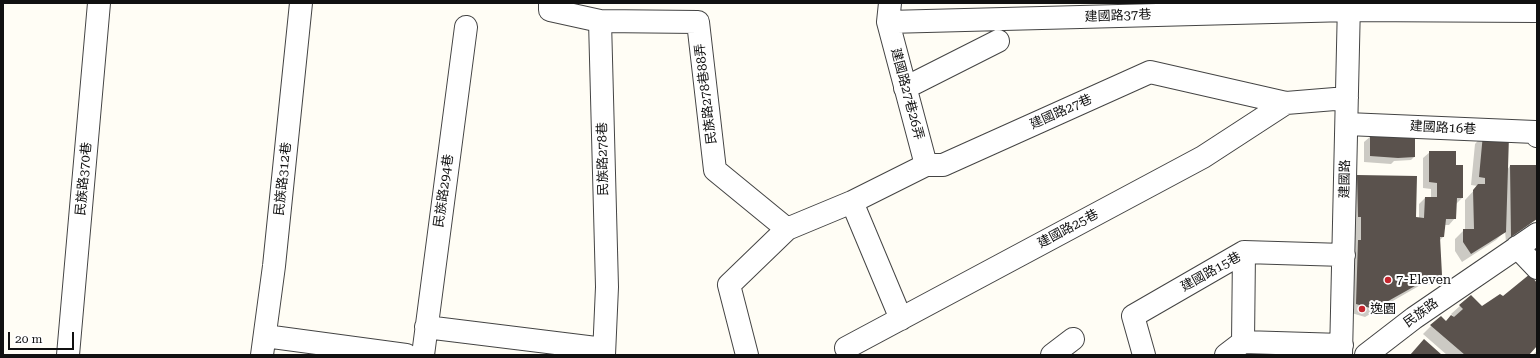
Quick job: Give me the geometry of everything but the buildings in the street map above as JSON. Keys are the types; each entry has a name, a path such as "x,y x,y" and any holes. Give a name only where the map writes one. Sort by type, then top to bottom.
{"street":[{"name":"民族路370巷","path":"68,355 99,3"},
{"name":"民族路312巷","path":"264,346 302,3"},
{"path":"550,3 550,10 600,21"},
{"name":"建國路37巷","path":"889,13 1349,6 1537,11"},
{"name":"建國路","path":"1342,350 1349,6"},
{"name":"建國路27巷26弄","path":"889,13 905,88 926,165"},
{"name":"民族路278巷88弄","path":"600,21 698,22 715,170 787,229"},
{"name":"民族路278巷","path":"600,21 607,287 604,352"},
{"name":"民族路294巷","path":"423,355 466,27"},
{"path":"905,88 998,41"},
{"name":"建國路27巷","path":"787,229 852,202 926,165 943,165 1150,72 1286,103 1347,98"},
{"name":"建國路25巷","path":"846,348 1203,157 1286,103"},
{"name":"建國路16巷","path":"1347,124 1535,132 1537,136"},
{"path":"852,202 901,319"},
{"path":"747,355 729,285 787,229"},
{"name":"民族路","path":"1366,355 1414,318 1537,234"},
{"path":"1517,247 1537,268"},
{"path":"1243,342 1244,252"},
{"name":"建國路15巷","path":"1144,355 1134,316 1244,252 1344,255"},
{"path":"426,327 604,352"},
{"path":"1052,355 1073,339"},
{"path":"1226,355 1243,342 1342,350"},
{"path":"264,346 406,355"}],"place":[{"name":"7-Eleven","path":"1388,280"},
{"name":"逸園","path":"1362,309"}]}
